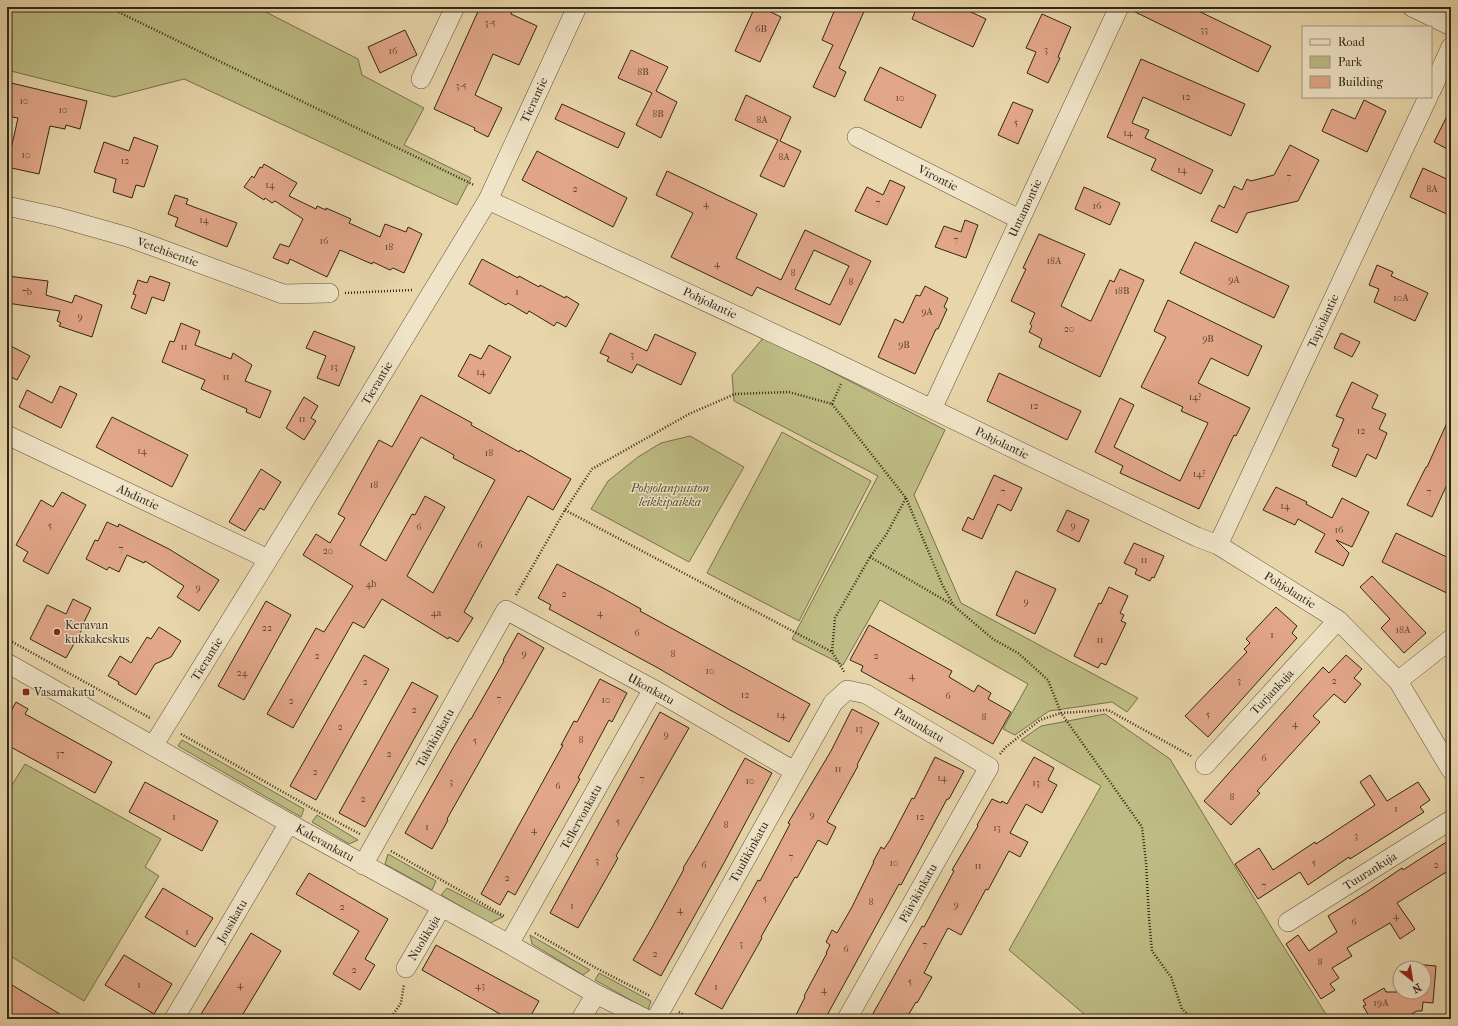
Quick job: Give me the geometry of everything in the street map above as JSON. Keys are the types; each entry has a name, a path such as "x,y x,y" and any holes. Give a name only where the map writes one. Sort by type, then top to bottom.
{"street":[{"path":"421,79 455,7"},
{"name":"Tierantie","path":"153,746 488,200 577,7"},
{"name":"Untamontie","path":"932,409 1119,7"},
{"path":"1412,7 1451,26"},
{"path":"1432,89 1451,48"},
{"name":"Tapiolantie","path":"1218,545 1428,98"},
{"name":"Virontie","path":"857,137 1020,219"},
{"name":"Pohjolantie","path":"488,200 932,409 1197,537 1218,545 1338,620 1398,680 1451,770"},
{"name":"Vetehisentie","path":"7,206 57,217 128,237 283,294 329,293"},
{"name":"Ahdintie","path":"7,435 268,559"},
{"name":"Ukonkatu","path":"506,610 653,689 794,771"},
{"name":"Talvikinkatu","path":"363,865 506,610"},
{"name":"Turjankuja","path":"1205,765 1338,620"},
{"path":"1398,680 1451,639"},
{"name":"Kalevankatu","path":"7,663 363,865 509,944 596,994 646,1019"},
{"name":"Tellervonkatu","path":"509,944 653,689"},
{"name":"Panunkatu","path":"847,690 866,694 989,767"},
{"name":"Tuulikinkatu","path":"660,1011 833,703 847,690"},
{"name":"Päivikinkatu","path":"847,1019 989,767"},
{"name":"Tuurankuja","path":"1288,922 1451,820"},
{"name":"Jousikatu","path":"174,1019 289,823"},
{"name":"Nuolikuja","path":"406,968 441,908"},
{"path":"581,1019 596,994"}],"path":[{"path":"108,7 474,185 488,200"},
{"path":"329,293 414,290"},
{"path":"506,610 565,510 592,469 689,414 735,394 790,392 832,404 906,498 942,584 954,606"},
{"path":"832,652 835,618 906,498"},
{"path":"565,510 832,652 845,673 847,690"},
{"path":"870,557 954,606 993,639 1018,653 1048,680 1061,714 1142,827 1146,862 1148,918 1152,951 1171,977 1182,1009 1193,1019"},
{"path":"7,639 166,726 521,925 596,968 660,1011 690,1019"},
{"path":"989,767 1006,747 1040,720 1061,714 1108,710 1205,765"},
{"path":"390,1019 401,1003 406,968"}],"green space":[{"path":"7,7 256,7 358,59 362,75 424,108 404,145 471,178 457,205 184,79 114,97 7,70"},
{"path":"764,337 945,430 914,495 961,603 1138,698 1127,712 1112,702 1049,711 1015,735 1003,729 1028,684 880,600 843,665 792,639 878,476 734,401 732,375"},
{"path":"782,432 871,481 799,621 707,573"},
{"name":"Pohjolanpuiston leikkipaikka","path":"690,436 744,467 689,562 591,509 608,481 638,457 661,443"},
{"path":"1105,714 1170,759 1275,933 1329,1019 1090,1019 1009,950 1101,786 1021,740 1041,726"},
{"path":"182,740 304,809 301,817 178,746"},
{"path":"25,764 161,839 145,867 159,876 84,1001 7,954 7,793"},
{"path":"317,815 358,840 349,844 312,822"},
{"path":"388,854 436,881 432,890 385,864"},
{"path":"447,888 503,917 490,923 441,895"},
{"path":"530,935 590,970 583,975 532,944"},
{"path":"599,973 651,1001 648,1010 595,980"}],"building":[{"path":"480,7 514,7 511,14 537,26 519,65 493,54 475,95 502,108 488,137 474,130 475,128 434,109"},
{"path":"755,7 760,7 781,17 760,62 735,51"},
{"path":"836,7 866,7 839,68 846,72 835,97 813,87 833,45 822,40"},
{"path":"917,7 960,7 986,19 973,47 912,19"},
{"path":"1130,7 1190,7 1271,46 1258,72 1129,9"},
{"path":"1042,14 1071,27 1058,57 1060,58 1048,83 1027,73 1036,52 1026,48"},
{"path":"405,30 417,55 380,73 368,47"},
{"path":"631,50 668,67 656,91 677,102 661,138 636,125 652,93 618,78"},
{"path":"1141,59 1245,104 1231,136 1143,97 1132,123 1149,130 1145,138 1213,170 1201,194 1151,170 1156,159 1107,137"},
{"path":"880,67 936,95 921,128 864,100"},
{"path":"7,82 87,101 80,129 66,125 65,129 50,126 39,174 7,167 18,118 7,116"},
{"path":"746,95 791,117 780,141 801,151 784,187 760,176 778,140 735,120"},
{"path":"1364,100 1386,111 1367,152 1322,131 1332,109 1355,119"},
{"path":"1013,102 1033,110 1018,144 998,135"},
{"path":"562,104 625,133 618,148 555,119"},
{"path":"1451,108 1451,151 1434,142"},
{"path":"134,137 158,146 144,187 136,185 132,198 113,192 116,179 94,172 104,142 129,151"},
{"path":"1290,145 1319,160 1298,201 1247,213 1237,233 1211,221 1219,205 1224,208 1234,186 1242,190 1247,179 1251,181 1274,175"},
{"path":"537,151 627,198 613,227 522,180"},
{"path":"264,164 297,183 289,196 316,209 317,206 326,210 326,208 351,219 349,223 380,237 385,224 406,232 408,227 422,234 404,273 393,268 390,270 373,262 372,264 340,250 327,277 290,259 288,264 273,258 280,244 289,247 303,219 275,201 272,203 265,198 264,200 244,187 252,176 254,178 260,167 262,168"},
{"path":"1423,168 1451,181 1451,216 1410,197"},
{"path":"667,171 757,214 736,258 781,280 805,230 871,261 840,325 757,287 752,296 671,257 693,213 656,195","holes":["814,250 849,266 830,305 795,289"]},
{"path":"890,180 905,187 887,225 855,211 867,187 883,195"},
{"path":"1084,187 1120,203 1110,225 1075,209"},
{"path":"175,195 188,199 186,204 237,223 227,247 175,226 178,218 168,214"},
{"path":"965,220 978,225 966,258 935,247 944,226 961,232"},
{"path":"1039,234 1085,254 1061,306 1090,321 1110,280 1114,282 1120,269 1144,280 1100,377 1039,347 1042,339 1029,332 1032,326 1030,324 1035,313 1011,301 1026,269 1023,268"},
{"path":"1195,242 1289,286 1274,318 1180,273"},
{"path":"482,259 518,278 519,276 539,287 540,285 565,298 566,296 579,304 566,327 557,322 554,326 529,311 527,314 508,303 506,305 469,284"},
{"path":"1377,265 1393,272 1391,276 1428,293 1415,321 1374,302 1379,289 1369,285"},
{"path":"7,276 48,281 46,295 72,303 75,295 102,305 92,337 59,326 61,323 57,321 60,311 7,303"},
{"path":"150,276 170,283 164,301 152,297 146,314 131,308 136,295 133,294 138,280 147,283"},
{"path":"925,286 948,298 944,307 947,309 915,374 878,357 895,319 903,323 916,295 920,296"},
{"path":"1168,300 1262,346 1248,376 1211,358 1198,383 1250,408 1236,436 1234,435 1199,509 1120,473 1123,466 1095,452 1120,398 1134,405 1114,447 1180,481 1208,423 1181,411 1183,407 1141,387 1166,337 1154,331"},
{"path":"181,323 200,331 195,345 231,359 233,353 252,365 245,381 271,391 260,418 246,412 247,409 201,389 205,380 162,362 170,341 174,342"},
{"path":"314,331 355,347 339,386 317,378 326,356 306,348"},
{"path":"610,333 647,351 655,334 696,353 681,385 637,364 632,373 607,361 609,357 600,353"},
{"path":"1341,333 1360,342 1352,357 1334,348"},
{"path":"7,344 30,356 17,380 7,375"},
{"path":"489,345 511,357 490,394 458,376 470,354 481,359"},
{"path":"999,373 1081,411 1067,440 987,401"},
{"path":"1352,382 1378,395 1372,408 1386,414 1379,429 1387,433 1376,459 1367,454 1356,477 1332,466 1339,449 1332,446 1344,419 1336,416"},
{"path":"60,386 77,394 61,428 19,407 27,390 52,403"},
{"path":"421,395 472,423 471,425 519,452 520,450 571,479 553,510 528,496 464,612 473,618 458,642 449,637 448,639 382,599 364,628 353,622 293,728 267,714 316,628 324,632 353,586 303,555 316,534 330,543 345,518 338,514 379,440 392,447","holes":["421,437 454,455 453,458 495,480 433,593 407,576 445,507 425,496 415,515 412,514 386,561 360,545"]},
{"path":"304,397 318,406 311,418 316,421 304,440 286,428"},
{"path":"1451,414 1451,476 1432,517 1407,505 1427,467"},
{"path":"112,417 188,455 172,487 96,447"},
{"path":"261,469 281,482 264,510 260,508 245,531 229,522"},
{"path":"994,475 1022,488 1011,511 998,504 982,539 962,530 968,517 973,520"},
{"path":"1276,487 1307,502 1306,504 1332,518 1342,498 1369,512 1352,547 1336,540 1349,553 1343,566 1315,552 1325,534 1298,519 1295,525 1263,510"},
{"path":"62,492 86,505 48,574 23,561 28,552 16,545 41,500 53,507"},
{"path":"1067,510 1089,520 1079,542 1057,531"},
{"path":"107,522 118,527 119,524 169,549 219,580 199,611 177,597 184,586 145,561 144,563 127,555 119,572 109,567 107,570 86,559 95,540 98,541"},
{"path":"1396,533 1451,559 1451,595 1382,562"},
{"path":"1134,543 1164,556 1154,578 1152,577 1150,581 1135,574 1137,569 1124,563"},
{"path":"557,564 605,589 641,609 640,611 810,704 789,742 658,668 549,609 551,605 538,598"},
{"path":"1016,571 1056,589 1035,634 996,615"},
{"path":"1372,576 1426,633 1404,653 1381,628 1390,619 1360,587"},
{"path":"1109,587 1128,596 1120,613 1124,615 1121,621 1126,623 1106,665 1101,663 1098,668 1074,656 1099,603 1101,604"},
{"name":"Keravan kukkakeskus","path":"73,599 91,608 83,624 85,624 66,658 30,639 47,605 66,614"},
{"path":"266,601 291,615 244,700 218,686"},
{"path":"1276,607 1297,626 1292,633 1297,638 1208,737 1185,716 1247,652 1244,649 1250,643 1246,639"},
{"path":"869,625 952,671 949,677 974,692 978,685 991,693 988,699 1011,712 993,744 861,671 863,666 850,660"},
{"path":"159,627 181,641 171,657 155,664 136,695 118,684 119,682 108,676 120,656 131,663 147,637 151,639"},
{"path":"518,633 544,648 447,819 448,820 432,849 405,833 504,661 503,660"},
{"path":"364,655 389,669 316,800 290,786"},
{"path":"1346,655 1362,669 1354,678 1361,684 1345,703 1334,694 1313,716 1320,722 1257,791 1260,793 1231,825 1204,801 1323,667 1329,673"},
{"path":"600,679 627,693 612,722 609,720 578,778 580,779 515,895 508,891 500,905 481,894 563,745 561,745 574,721 577,722"},
{"path":"412,682 438,696 365,827 339,813"},
{"path":"16,702 28,709 25,714 112,762 95,793 7,745 7,719"},
{"path":"852,709 879,723 857,765 858,766 827,822 836,827 827,845 818,840 797,878 795,877 722,1009 695,994 758,880 760,881 790,824 788,823 831,751"},
{"path":"660,712 689,728 616,856 618,858 578,928 550,913"},
{"path":"935,757 964,771 949,799 947,799 901,885 899,884 825,1019 794,1019 805,997 804,996 827,953 830,945 826,942 832,930 837,933 852,907 881,847 884,849 890,840 912,798 914,799"},
{"path":"1034,757 1054,768 1048,780 1057,785 1042,813 1026,804 1010,833 1028,842 1020,857 1009,851 961,935 948,928 924,973 932,977 906,1019 870,1019 922,926 924,927 954,871 952,870 992,799 1001,803 1002,801 1007,804"},
{"path":"745,758 772,773 661,976 633,960"},
{"path":"1370,775 1387,801 1418,782 1430,800 1420,807 1424,812 1350,859 1349,857 1308,885 1300,872 1258,899 1235,864 1259,848 1273,870 1315,842 1316,844 1375,805 1360,782"},
{"path":"145,782 218,821 202,851 129,812"},
{"path":"1451,839 1451,869 1397,903 1415,929 1400,939 1390,923 1347,948 1352,956 1332,968 1339,978 1330,984 1335,990 1321,999 1286,944 1298,935 1309,951 1337,932 1328,916 1402,868 1403,870"},
{"path":"309,873 388,919 365,959 375,965 360,990 333,974 359,931 296,894"},
{"path":"163,888 213,918 195,947 145,917"},
{"path":"251,933 281,951 240,1019 198,1019"},
{"path":"436,945 539,1001 529,1019 509,1019 422,970"},
{"path":"124,955 172,984 154,1014 105,985"},
{"path":"1432,966 1436,966 1433,1003 1423,1002 1422,1011 1417,1011 1402,1019 1371,1019 1363,1006 1366,1005 1363,1000 1384,988 1386,992 1392,992 1392,1000 1432,1000"},
{"path":"7,982 68,1019 12,1019 7,1016"}],"place":[{"name":"Keravan kukkakeskus","path":"57,632"},
{"name":"Vasamakatu","path":"26,692"}]}
